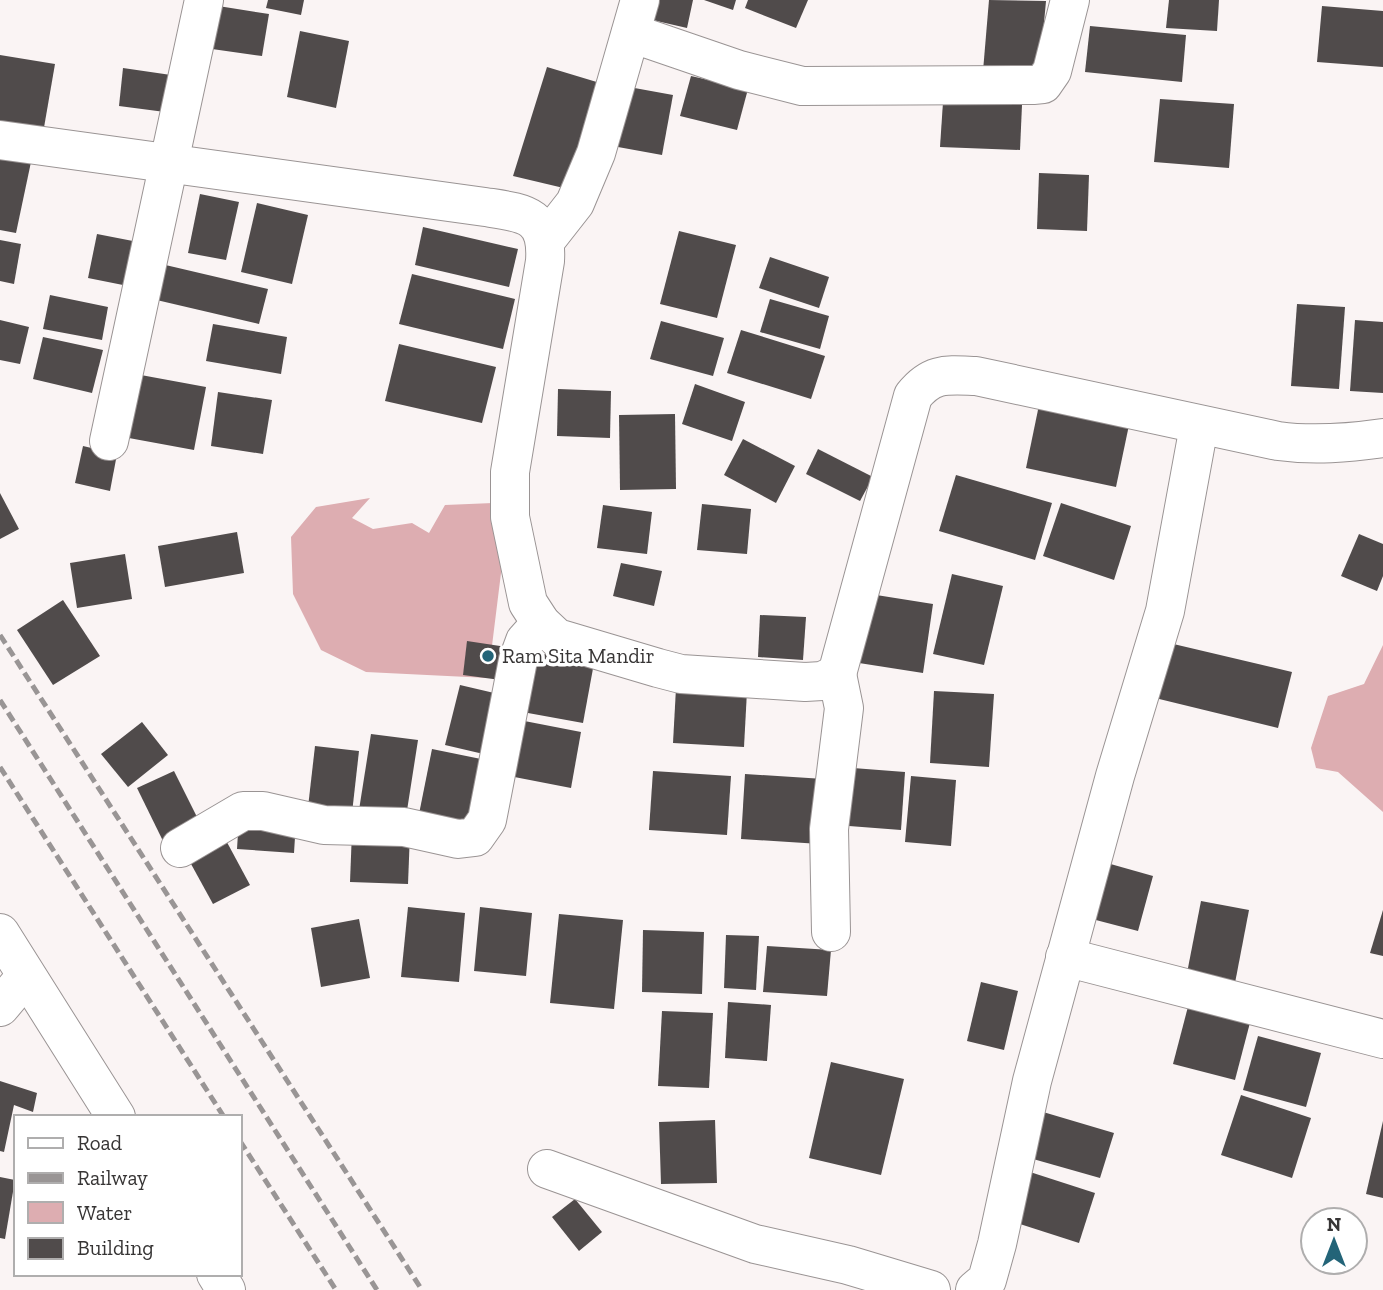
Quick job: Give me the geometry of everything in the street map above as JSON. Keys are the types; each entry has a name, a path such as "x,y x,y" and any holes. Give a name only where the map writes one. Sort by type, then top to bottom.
{"street":[{"path":"109,441 171,166 204,0"},
{"path":"837,674 822,681 804,682 681,674 557,638 541,622 528,603 519,568 509,498 510,472 546,240 581,190 596,153 636,16 739,70 803,86 1033,85 1043,84 1052,71 1070,0"},
{"path":"0,140 171,166 524,213 541,227 546,240"},
{"path":"831,932 829,829 844,708 837,674 913,396 924,382 936,377 975,376 1199,426 1302,444 1383,438"},
{"path":"975,1290 987,1280 998,1244 1032,1081 1165,611 1199,426"},
{"path":"180,848 243,810 263,810 324,825 404,827 458,839 475,837 487,820 518,660 525,641 541,622"},
{"path":"0,933 115,1115"},
{"path":"1065,957 1383,1039"},
{"path":"0,1007 26,975"},
{"path":"547,1169 755,1244 848,1265 931,1290"}],"water":[{"path":"370,498 352,518 373,529 412,523 429,533 445,505 493,503 502,565 488,678 366,672 321,650 293,594 291,537 316,507"},
{"path":"1383,645 1383,812 1338,772 1316,768 1311,748 1328,696 1364,684"}],"building":[{"path":"268,0 304,0 301,15 266,8"},
{"path":"652,0 693,0 687,28 648,19"},
{"path":"704,0 736,0 733,10"},
{"path":"748,0 808,0 796,28 745,8"},
{"path":"989,0 1046,1 1039,76 983,71"},
{"path":"1169,0 1219,0 1217,31 1166,28"},
{"path":"212,5 269,14 262,56 205,48"},
{"path":"1322,6 1383,11 1383,67 1317,62"},
{"path":"1090,26 1186,35 1182,82 1085,72"},
{"path":"300,31 349,41 336,108 287,97"},
{"path":"0,55 55,64 42,139 0,132"},
{"path":"547,67 600,83 572,190 513,176"},
{"path":"123,68 171,75 165,112 119,106"},
{"path":"691,76 748,89 737,130 680,116"},
{"path":"629,87 673,95 662,155 618,147"},
{"path":"1160,99 1234,104 1229,168 1154,162"},
{"path":"943,102 1022,105 1020,150 940,147"},
{"path":"0,156 31,162 16,233 0,230"},
{"path":"1039,173 1089,175 1087,231 1037,229"},
{"path":"200,194 239,202 226,260 188,253"},
{"path":"257,203 308,215 292,284 241,272"},
{"path":"423,227 518,249 509,287 415,265"},
{"path":"679,231 736,245 717,318 660,304"},
{"path":"97,234 138,242 128,286 88,278"},
{"path":"0,240 21,244 14,284 0,281"},
{"path":"770,257 829,277 819,308 759,288"},
{"path":"157,263 268,289 259,324 148,298"},
{"path":"412,274 515,299 503,349 399,324"},
{"path":"50,295 108,307 102,340 43,329"},
{"path":"770,299 829,316 820,349 760,332"},
{"path":"1297,304 1345,307 1339,389 1291,386"},
{"path":"0,320 29,327 20,364 0,360"},
{"path":"1355,320 1383,322 1383,393 1350,391"},
{"path":"661,321 724,338 713,376 650,359"},
{"path":"213,324 287,337 281,374 206,361"},
{"path":"741,330 825,356 811,399 727,373"},
{"path":"43,337 103,350 92,393 33,379"},
{"path":"399,344 496,367 482,423 385,401"},
{"path":"130,373 206,387 194,450 118,436"},
{"path":"695,384 745,402 732,441 682,424"},
{"path":"558,389 611,391 610,438 557,436"},
{"path":"218,392 272,400 263,454 211,446"},
{"path":"1039,405 1129,425 1116,487 1026,468"},
{"path":"675,414 676,489 620,490 619,415"},
{"path":"743,439 795,466 776,503 724,475"},
{"path":"83,446 117,454 110,491 75,483"},
{"path":"818,449 873,477 860,501 806,474"},
{"path":"956,475 1052,503 1035,560 939,531"},
{"path":"0,493 19,529 0,539"},
{"path":"1061,503 1131,526 1114,580 1043,556"},
{"path":"702,504 751,509 747,554 697,550"},
{"path":"603,505 652,512 647,554 597,548"},
{"path":"237,532 244,573 165,587 158,546"},
{"path":"1359,534 1383,544 1383,576 1377,591 1341,576"},
{"path":"125,554 132,599 77,608 70,563"},
{"path":"621,563 662,571 654,606 613,596"},
{"path":"952,574 1003,586 984,665 933,654"},
{"path":"870,594 933,604 923,673 859,663"},
{"path":"63,600 100,656 53,685 17,630"},
{"path":"760,615 806,617 803,660 758,657"},
{"name":"Ram Sita Mandir","path":"467,641 513,648 508,681 463,675"},
{"path":"1165,642 1292,672 1278,728 1151,697"},
{"path":"528,651 594,663 583,723 517,711"},
{"path":"460,685 507,696 492,756 445,745"},
{"path":"676,688 747,691 744,747 673,743"},
{"path":"934,691 994,694 989,767 930,763"},
{"path":"509,718 581,732 571,788 499,774"},
{"path":"142,722 168,755 128,787 101,754"},
{"path":"371,734 418,740 406,817 359,810"},
{"path":"315,746 359,751 351,822 307,816"},
{"path":"432,749 481,759 465,834 417,824"},
{"path":"840,767 905,772 901,830 836,825"},
{"path":"174,771 200,823 163,841 137,788"},
{"path":"653,771 731,776 727,835 649,830"},
{"path":"745,774 824,779 820,844 741,839"},
{"path":"911,776 956,780 951,846 905,842"},
{"path":"239,816 296,822 294,853 237,849"},
{"path":"352,831 410,833 408,884 350,882"},
{"path":"222,833 250,885 213,904 185,853"},
{"path":"1107,863 1153,876 1138,931 1092,919"},
{"path":"1201,901 1249,910 1235,983 1187,973"},
{"path":"408,907 465,913 459,982 401,977"},
{"path":"480,907 532,913 526,976 474,971"},
{"path":"1383,910 1383,956 1370,953"},
{"path":"559,914 623,920 614,1009 550,1003"},
{"path":"359,919 370,978 321,987 311,928"},
{"path":"643,930 704,932 702,994 642,992"},
{"path":"726,935 759,936 756,990 724,988"},
{"path":"767,946 831,950 827,996 763,992"},
{"path":"981,982 1018,991 1004,1050 967,1041"},
{"path":"1190,999 1252,1015 1235,1080 1173,1064"},
{"path":"728,1002 771,1005 767,1061 725,1058"},
{"path":"662,1011 713,1013 709,1088 658,1086"},
{"path":"1258,1036 1321,1053 1306,1107 1243,1090"},
{"path":"831,1062 904,1079 881,1175 809,1158"},
{"path":"0,1081 37,1093 33,1112 14,1105 4,1152 0,1151"},
{"path":"1241,1095 1311,1118 1292,1178 1221,1155"},
{"path":"1033,1109 1114,1133 1100,1178 1019,1155"},
{"path":"715,1120 717,1183 661,1184 659,1122"},
{"path":"1383,1121 1383,1198 1366,1194"},
{"path":"1030,1172 1095,1193 1079,1243 1014,1222"},
{"path":"0,1177 14,1180 14,1186 5,1239 0,1238"},
{"path":"575,1199 602,1232 579,1251 552,1217"}],"railway":[{"path":"0,635 422,1290"},
{"path":"0,700 377,1290"},
{"path":"0,767 223,1115"},
{"path":"242,1144 336,1290"}],"place":[{"name":"Ram Sita Mandir","path":"488,656"}]}
